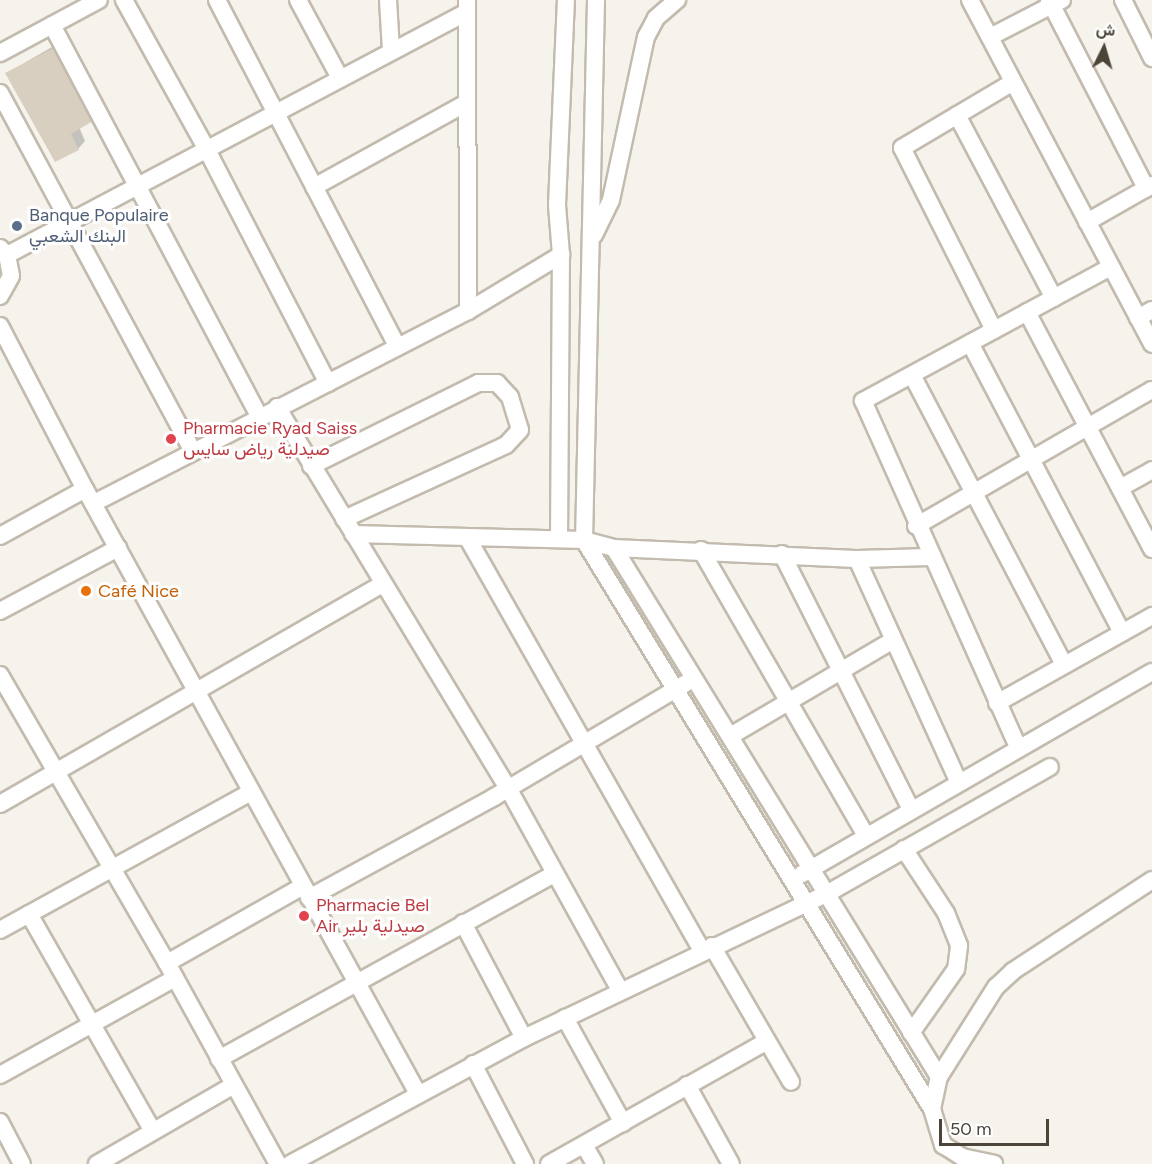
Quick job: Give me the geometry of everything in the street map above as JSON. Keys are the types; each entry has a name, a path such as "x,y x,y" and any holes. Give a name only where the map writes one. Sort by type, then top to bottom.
{"street":[{"path":"0,53 99,0"},
{"path":"124,0 206,148 328,383"},
{"path":"217,0 398,346"},
{"path":"298,0 340,78"},
{"path":"388,0 391,51"},
{"path":"558,539 561,255 556,205 566,0"},
{"path":"596,0 594,236 584,540 678,688 932,1109 943,1145 962,1157 994,1164"},
{"path":"594,236 611,200 646,37 656,18 677,0"},
{"path":"970,0 1111,267 1145,314 1152,344"},
{"path":"1123,0 1152,58"},
{"path":"990,37 1055,2 1149,186 1088,222"},
{"path":"0,296 11,276 4,251 69,221 340,78 467,6"},
{"path":"467,6 468,311"},
{"path":"52,25 259,417"},
{"path":"994,330 902,148 1014,82"},
{"path":"0,93 193,451"},
{"path":"314,187 466,103"},
{"path":"957,115 1054,298"},
{"path":"0,536 193,451 468,311 561,255"},
{"path":"1018,747 916,526 863,401 1111,267"},
{"path":"1027,312 1152,546"},
{"path":"0,326 89,496 417,1092"},
{"path":"970,343 1122,633"},
{"path":"912,375 1065,665"},
{"path":"311,466 478,383 497,383 510,397 520,430 506,445 344,519"},
{"path":"916,526 1152,390"},
{"path":"277,407 508,789 620,990"},
{"path":"1120,488 1152,470"},
{"path":"353,534 584,540 614,549 700,550 856,559 930,557"},
{"path":"467,537 707,948 791,1082"},
{"path":"0,611 118,548"},
{"path":"614,549 732,735 939,1077"},
{"path":"700,550 866,836"},
{"path":"782,554 911,809"},
{"path":"856,559 958,781"},
{"path":"0,804 197,694 382,584"},
{"path":"997,703 1152,616"},
{"path":"732,735 893,640"},
{"path":"794,878 958,781 1152,672"},
{"path":"0,675 171,970 278,1164"},
{"path":"0,1075 93,1022 171,970 306,892 508,789 695,677"},
{"path":"290,1164 417,1092 524,1038 707,948 809,903 1050,767"},
{"path":"0,930 251,792"},
{"path":"904,849 946,913 959,946 956,969 911,1033"},
{"path":"219,1059 554,874"},
{"path":"932,1109 939,1077 970,1024 1013,971 1152,880"},
{"path":"29,914 93,1022 153,1131"},
{"path":"463,923 524,1038"},
{"path":"565,1018 623,1123"},
{"path":"549,1164 687,1084 767,1041"},
{"path":"474,1064 525,1164"},
{"path":"687,1084 731,1164"},
{"path":"97,1164 234,1085"},
{"path":"0,1122 22,1164"},
{"path":"584,1145 595,1164"}],"building":[{"path":"56,47 93,121 71,134 79,150 55,162 5,73"}],"place":[{"name":"Banque Populaire البنك الشعبي","path":"17,226"},
{"name":"Pharmacie Ryad Saiss صيدلية رياض سايس","path":"171,439"},
{"name":"Café Nice","path":"86,591"},
{"name":"Pharmacie Bel Air صيدلية بلير","path":"304,916"}]}
